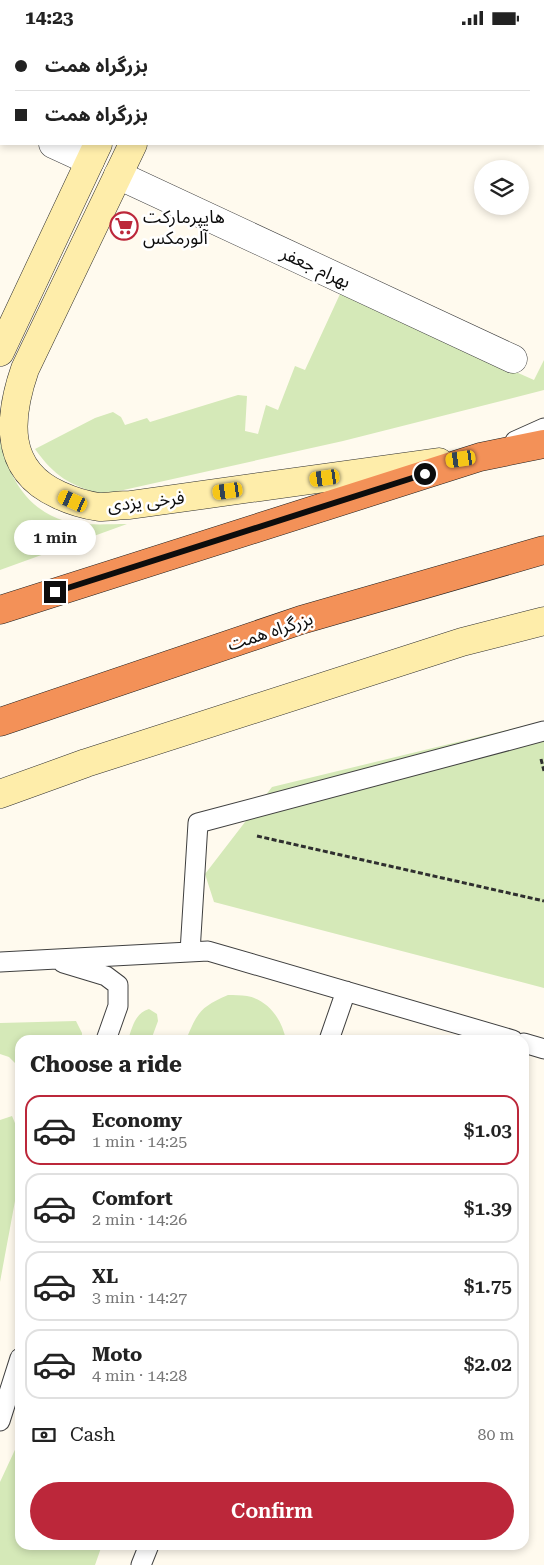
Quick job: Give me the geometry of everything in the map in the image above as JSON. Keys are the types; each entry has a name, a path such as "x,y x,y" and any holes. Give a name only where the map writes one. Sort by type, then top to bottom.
{"highway":[{"path":"0,610 480,457 544,444"},
{"name":"بزرگراه همت","path":"0,721 301,620 544,550"}],"main road":[{"name":"فرخی یزدی","path":"133,145 25,369 17,394 13,416 13,433 23,468 36,482 47,490 73,501 100,507 480,457"},
{"path":"0,352 94,152"},
{"path":"0,794 86,763 462,642 544,621"}],"street":[{"path":"58,145 94,152"},
{"name":"بهرام جعفر","path":"118,175 514,359"}],"lane":[{"path":"480,457 544,428"},
{"path":"190,952 198,823 544,731"},
{"path":"0,962 208,951 497,1035"},
{"path":"52,959 106,976 118,985 118,1006 108,1035"},
{"path":"331,1035 346,991"},
{"path":"529,1044 544,1049"},
{"path":"0,1421 15,1374"},
{"path":"141,1565 146,1550"}],"path":[{"path":"255,836 544,901"}],"green space":[{"path":"340,294 534,380 544,360 544,390 343,441 101,495 71,483 56,473 35,449 95,418 113,412 121,417 125,425 147,418 150,422 238,395 247,396 245,431 258,434 266,405 278,410 295,366 305,370"},
{"path":"0,440 8,467 21,490 30,500 51,516 79,524 127,524 0,570"},
{"path":"544,721 544,988 214,902 205,874 272,787"},
{"path":"228,995 255,998 268,1006 278,1018 285,1035 188,1035 197,1017 211,1003"},
{"path":"149,1009 157,1014 158,1021 153,1035 130,1035 137,1017"},
{"path":"76,1021 82,1035 15,1035 15,1063 9,1057 0,1054 0,1023"},
{"path":"12,1116 15,1123 15,1201 0,1282 0,1120"},
{"path":"15,1450 15,1550 100,1550 95,1565 0,1565 0,1482"}],"place":[{"name":"هایپرمارکت آلورمکس","path":"124,226"}],"route":[{"path":"55,592 425,474"}]}
